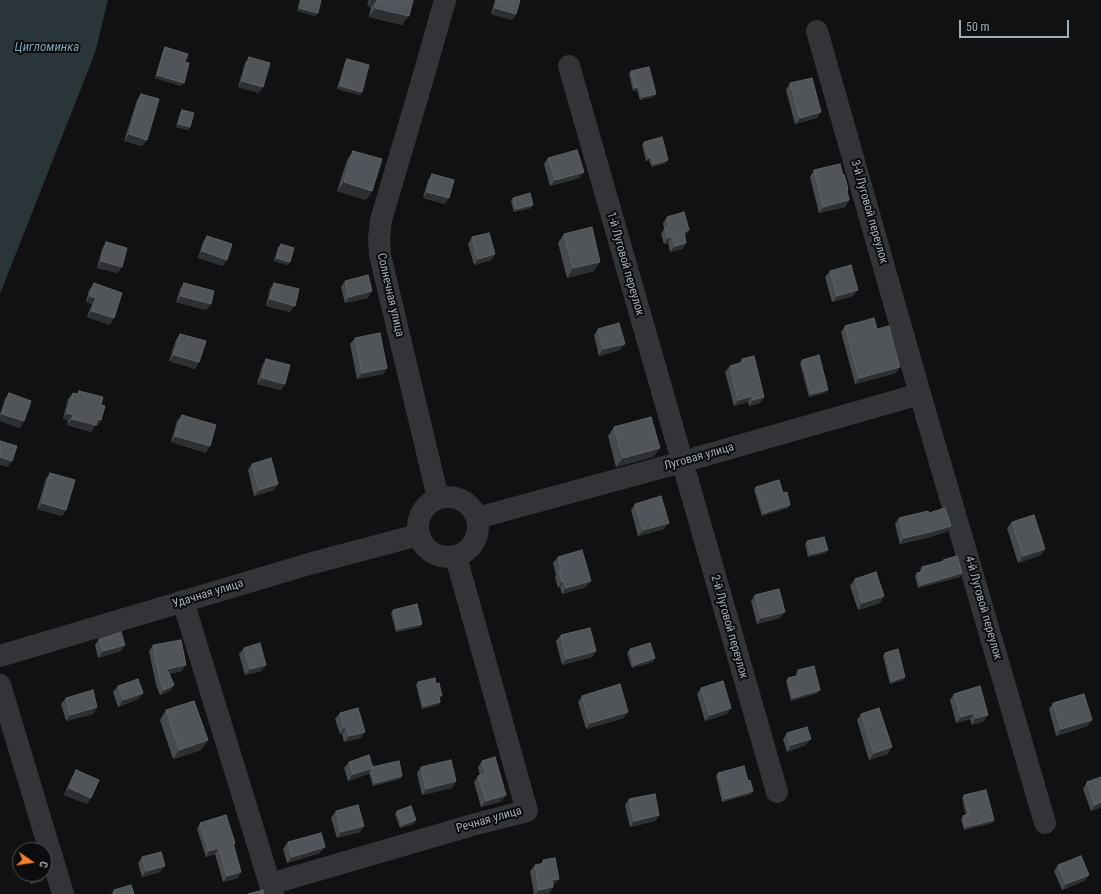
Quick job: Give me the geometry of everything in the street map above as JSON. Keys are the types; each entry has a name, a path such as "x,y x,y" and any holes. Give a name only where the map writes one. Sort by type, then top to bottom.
{"street":[{"name":"Солнечная улица","path":"438,498 380,255 379,239 381,220 426,71 445,0"},
{"name":"3-й Луговой переулок","path":"817,31 920,394"},
{"name":"1-й Луговой переулок","path":"569,66 682,462"},
{"name":"Луговая улица","path":"477,518 682,462 920,394"},
{"name":"4-й Луговой переулок","path":"920,394 1045,822"},
{"name":"2-й Луговой переулок","path":"682,462 777,792"},
{"path":"447,496 466,502 473,509 477,518 477,538 465,553 456,557 446,558 432,554 422,544 418,535 417,524 421,513 428,504 438,498 447,496"},
{"name":"Удачная улица","path":"0,656 309,564 418,535"},
{"name":"Речная улица","path":"271,889 476,824 527,811 456,557"},
{"path":"183,601 271,889"},
{"path":"0,685 63,894"}],"water":[{"name":"Цигломинка","path":"0,0 108,0 95,53 0,294"}],"building":[{"path":"301,0 321,0 318,13 299,8"},
{"path":"377,0 413,0 409,16 375,8"},
{"path":"497,0 520,0 516,14 495,8"},
{"path":"165,47 188,54 185,62 189,63 184,83 157,75"},
{"path":"249,57 270,63 263,87 242,81"},
{"path":"347,59 369,65 362,92 340,86"},
{"path":"649,67 656,94 642,97 639,87 635,88 631,71"},
{"path":"812,78 821,112 800,118 790,83"},
{"path":"141,94 159,99 147,140 129,134"},
{"path":"182,110 194,113 190,127 178,124"},
{"path":"662,137 668,160 654,164 652,157 649,158 644,142"},
{"path":"577,150 584,172 555,180 548,158"},
{"path":"353,151 382,159 372,191 344,182"},
{"path":"840,164 848,189 849,200 823,207 814,170"},
{"path":"432,174 454,180 449,198 427,192"},
{"path":"530,193 533,205 516,209 513,198"},
{"path":"684,212 689,230 684,232 686,243 675,246 672,237 668,238 665,228 669,226 667,217"},
{"path":"592,227 600,262 573,268 564,234"},
{"path":"489,233 495,254 478,259 472,237"},
{"path":"207,236 232,244 227,260 202,251"},
{"path":"106,242 127,248 122,267 101,261"},
{"path":"281,244 294,248 290,262 277,258"},
{"path":"851,265 858,290 837,296 830,271"},
{"path":"368,275 372,291 349,297 345,281"},
{"path":"94,283 122,293 114,318 92,311 96,298 90,296"},
{"path":"184,283 214,291 211,304 181,296"},
{"path":"274,283 299,289 295,306 270,299"},
{"path":"874,318 877,329 889,326 900,367 859,378 845,326"},
{"path":"619,323 625,344 603,349 598,329"},
{"path":"380,333 387,368 362,373 355,338"},
{"path":"180,334 206,341 199,362 174,355"},
{"path":"819,355 828,390 811,394 802,360"},
{"path":"754,356 764,397 753,400 752,396 738,400 730,366 743,362 742,359"},
{"path":"266,359 290,365 285,384 262,378"},
{"path":"79,391 103,397 101,405 105,406 101,420 97,419 96,425 72,419 73,415 67,413 73,393 78,394"},
{"path":"9,393 31,401 24,421 2,414"},
{"path":"182,415 216,425 210,446 175,436"},
{"path":"651,417 660,448 623,458 614,427"},
{"path":"0,441 17,446 12,461 0,457"},
{"path":"271,458 278,484 259,490 252,464"},
{"path":"50,473 75,480 66,510 42,503"},
{"path":"779,480 783,493 787,492 790,505 764,513 756,487"},
{"path":"661,496 669,523 643,530 635,504"},
{"path":"945,508 951,526 904,538 899,518 928,511 929,513"},
{"path":"1034,515 1045,549 1023,556 1012,522"},
{"path":"824,537 828,550 811,554 807,541"},
{"path":"582,550 591,581 566,588 564,581 562,582 558,557"},
{"path":"957,556 962,573 921,585 917,573 923,572 922,567"},
{"path":"876,572 884,596 862,603 855,579"},
{"path":"779,589 785,612 761,618 755,595"},
{"path":"417,604 422,624 398,629 393,610"},
{"path":"590,628 596,651 566,659 561,635"},
{"path":"121,632 125,645 103,651 99,639"},
{"path":"181,640 186,665 167,669 174,685 164,690 160,679 153,645"},
{"path":"260,643 266,665 250,669 244,648"},
{"path":"650,643 655,658 634,665 630,649"},
{"path":"898,649 905,677 892,681 885,653"},
{"path":"814,666 820,690 793,698 788,678 800,675 798,670"},
{"path":"435,678 436,684 439,683 442,696 439,696 440,702 424,706 418,682"},
{"path":"138,679 143,693 123,700 118,686"},
{"path":"723,681 731,708 710,715 701,688"},
{"path":"620,684 628,712 590,723 582,696"},
{"path":"980,686 988,715 976,718 974,713 961,717 954,694"},
{"path":"93,690 97,707 70,715 66,698"},
{"path":"1084,694 1092,720 1061,729 1053,703"},
{"path":"194,701 208,740 179,750 166,710"},
{"path":"358,708 365,732 349,736 346,727 344,728 340,713"},
{"path":"879,708 892,747 874,753 861,714"},
{"path":"807,727 811,739 791,745 787,733"},
{"path":"369,755 373,768 353,774 349,762"},
{"path":"495,757 506,795 486,801 478,776 486,774 482,761"},
{"path":"451,760 456,781 426,789 421,767"},
{"path":"399,761 402,776 375,783 371,770 373,768 372,767"},
{"path":"744,766 748,781 750,780 753,791 725,799 718,773"},
{"path":"76,770 99,780 91,798 69,788"},
{"path":"1101,777 1101,802 1095,805 1087,782"},
{"path":"986,790 994,820 966,827 963,816 969,814 964,795"},
{"path":"655,794 659,815 634,821 629,799"},
{"path":"358,805 364,826 341,832 336,811"},
{"path":"411,806 416,820 402,825 397,811"},
{"path":"226,815 235,843 233,843 241,872 227,876 219,848 209,851 200,823"},
{"path":"321,833 325,847 292,857 288,842"},
{"path":"161,852 165,866 146,871 142,857"},
{"path":"1081,856 1089,875 1066,884 1058,865"},
{"path":"555,858 559,879 552,880 553,887 539,890 535,865 544,863 543,860"},
{"path":"131,885 134,894 115,894 114,890"},
{"path":"263,890 264,894 248,894"}]}
